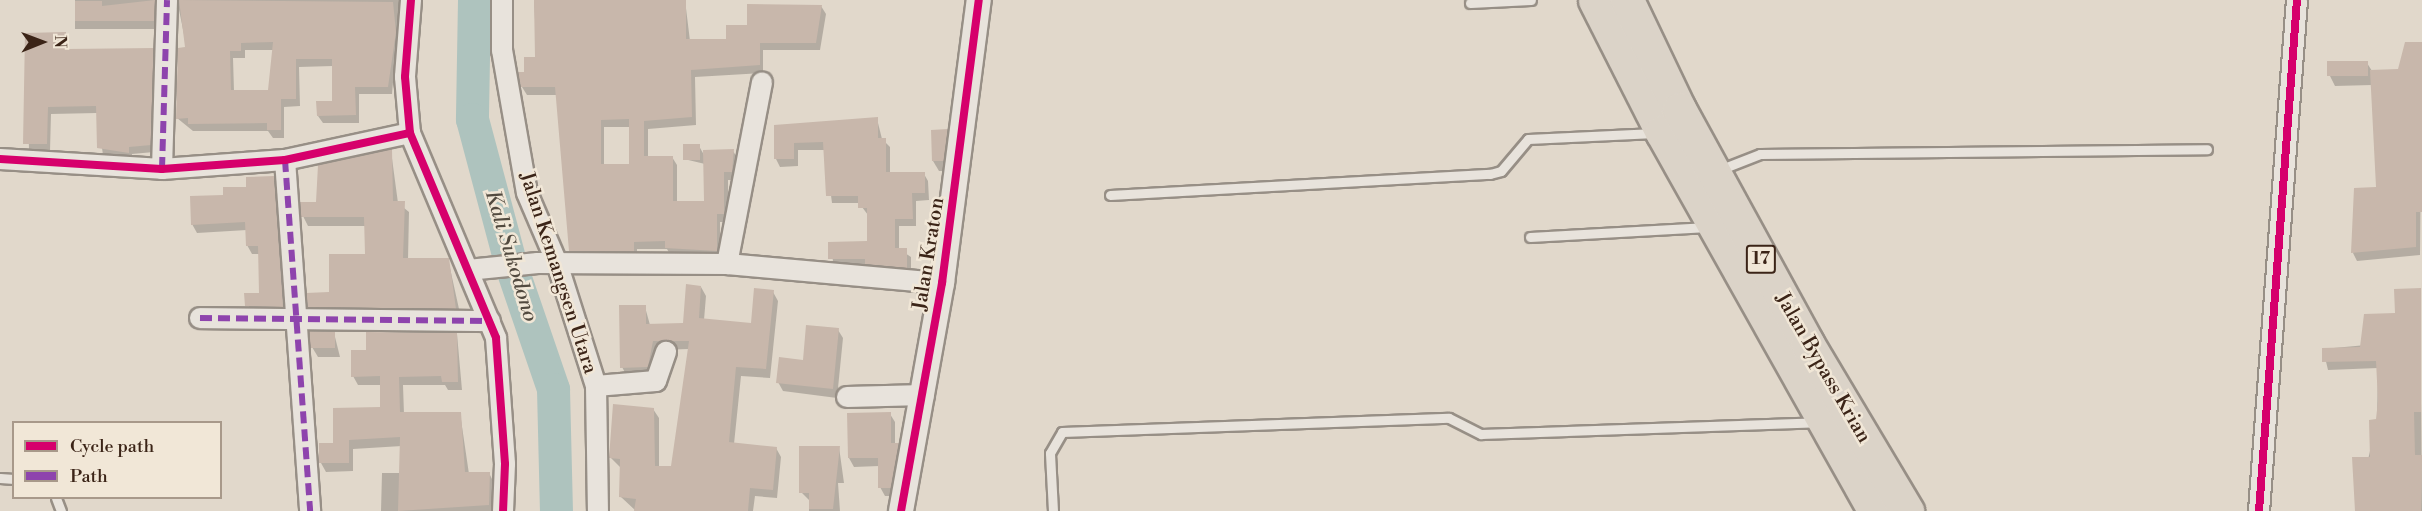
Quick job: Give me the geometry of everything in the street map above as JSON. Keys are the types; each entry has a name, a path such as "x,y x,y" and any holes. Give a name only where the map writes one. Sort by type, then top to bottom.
{"highway":[{"name":"Jalan Bypass Krian","path":"1596,0 1662,132 1713,227 1822,422 1875,511"},
{"name":"Jalan Bypass Krian","path":"1627,0 1714,172 1907,511"}],"street":[{"path":"162,169 167,0"},
{"path":"411,0 405,77 410,133 475,269 490,321 502,385 503,511"},
{"name":"Jalan Kemangsen Utara","path":"502,0 502,50 527,193 548,263 596,386 597,511"},
{"name":"Jalan Kraton","path":"902,511 942,284 979,0"},
{"path":"2259,511 2296,0"},
{"path":"727,264 762,82"},
{"path":"0,159 162,169 285,160 410,133"},
{"path":"285,160 310,511"},
{"path":"475,269 548,263 727,264 942,284"},
{"path":"200,318 490,321"},
{"path":"596,386 656,381 666,352"},
{"path":"847,397 924,394"}],"lane":[{"path":"1470,3 1531,0"},
{"path":"1110,195 1490,174 1501,171 1528,139 1662,132"},
{"path":"1714,172 1760,154 2207,148"},
{"path":"1530,237 1713,227"},
{"path":"1053,511 1050,453 1062,432 1449,418 1481,434 1822,422"}],"building":[{"path":"155,0 154,21 75,21 75,1 102,1 102,6"},
{"path":"179,0 393,2 396,32 388,87 355,87 356,115 317,116 316,101 332,101 332,59 296,59 296,99 281,99 281,130 267,130 267,123 188,124 188,118 176,119 178,48 185,47","holes":["273,42 268,90 231,90 230,51 241,51 241,43"]},
{"path":"534,0 686,0 686,39 726,39 726,25 747,25 747,4 822,5 816,43 760,43 760,65 691,70 692,117 644,121 644,156 673,156 673,201 704,201 703,150 734,149 732,172 724,172 724,214 717,214 717,251 665,248 665,241 634,242 634,252 569,251 555,87 521,87 518,72 524,72 524,57 535,57","holes":["629,119 629,164 601,164 601,120"]},
{"path":"66,32 66,49 154,48 151,145 129,147 129,153 97,148 96,106 48,107 47,144 23,144 25,33"},
{"path":"2405,42 2422,42 2422,212 2416,212 2416,247 2351,253 2354,188 2376,187 2370,70 2398,69"},
{"path":"2327,61 2368,61 2368,76 2327,76"},
{"path":"878,117 878,138 886,138 886,172 925,172 925,193 912,193 913,219 895,219 895,248 907,248 907,268 865,264 865,259 828,259 828,242 867,241 867,208 858,208 858,196 826,196 823,142 794,143 794,159 774,159 774,125"},
{"path":"948,129 944,161 932,161 931,130"},
{"path":"683,144 700,144 700,160 683,160"},
{"path":"392,149 393,201 405,201 403,258 449,258 456,309 308,307 306,293 329,292 329,254 365,254 364,217 301,217 300,202 316,202 318,165"},
{"path":"274,176 283,307 245,306 244,293 259,293 258,246 246,246 245,222 191,225 190,196 223,195 223,187 246,187 246,177"},
{"path":"686,284 701,286 699,318 751,323 754,288 774,290 766,369 736,367 729,442 777,447 773,490 750,488 748,511 634,511 636,499 619,497 620,459 609,458 613,404 654,408 655,466 671,466 689,341 653,341 648,367 620,368 619,305 646,305 646,324 683,323"},
{"path":"2421,288 2421,412 2414,412 2415,455 2422,455 2421,511 2355,511 2352,457 2370,457 2369,420 2376,419 2378,401 2376,361 2322,362 2322,348 2360,347 2364,314 2395,313 2394,289"},
{"path":"806,325 839,328 833,389 776,383 779,357 803,360"},
{"path":"309,331 335,331 335,348 309,348"},
{"path":"366,332 457,333 458,382 442,382 441,376 399,377 400,412 461,412 465,472 490,472 489,505 398,511 400,437 349,440 349,463 319,463 319,443 333,443 333,408 380,407 380,376 351,377 351,350 366,350"},
{"path":"891,412 891,443 899,443 891,488 878,488 878,458 848,458 847,413"},
{"path":"799,446 840,446 833,509 809,509 809,493 799,493"}],"waterway":[{"name":"Kali Sukodono","path":"474,0 472,119 511,266 553,389 556,511"}],"marked path":[{"path":"162,169 167,0"},
{"path":"285,160 310,511"},
{"path":"200,318 490,321"}],"cycle path":[{"path":"411,0 405,77 410,133 496,338 505,464 503,511"},
{"path":"901,511 942,283 979,0"},
{"path":"2259,511 2297,0"},
{"path":"0,159 162,169 285,160 410,133"}]}
